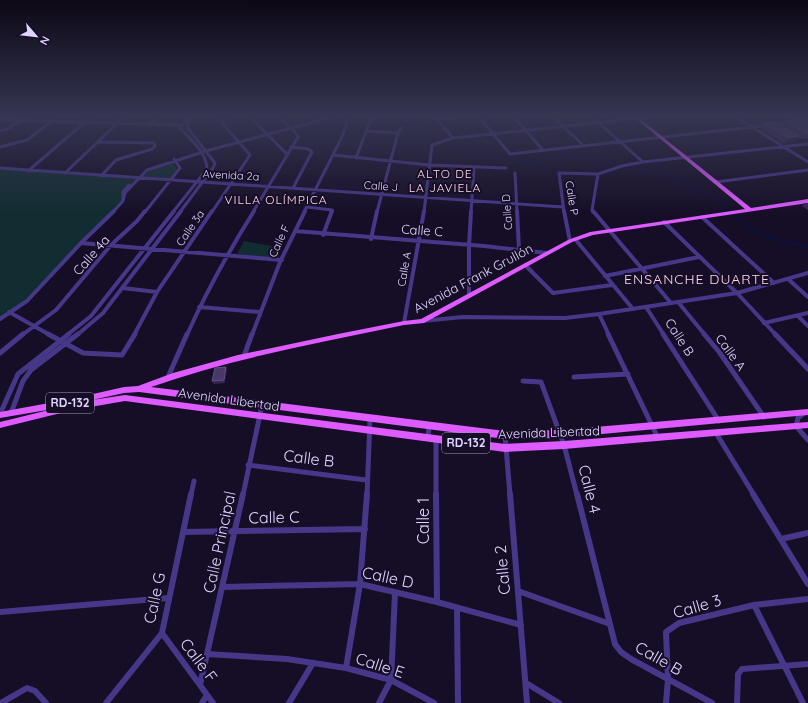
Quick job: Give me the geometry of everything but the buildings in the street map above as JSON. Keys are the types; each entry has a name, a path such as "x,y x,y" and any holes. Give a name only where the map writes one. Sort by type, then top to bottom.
{"main road":[{"path":"676,150 750,210"},
{"name":"Avenida Frank Grullón","path":"125,398 139,389 168,377 244,356 422,321 547,253 592,232 808,202"},
{"name":"Avenida Libertad","path":"139,389 505,435 559,434 806,413"},
{"name":"RD-132","path":"0,415 71,402 124,390 139,389"},
{"name":"Avenida Libertad","path":"125,398 506,448 658,438 808,425"},
{"name":"RD-132","path":"0,425 73,407 125,398"}],"street":[{"path":"28,171 53,150"},
{"path":"65,173 90,150"},
{"path":"101,176 116,160 149,150"},
{"path":"0,319 27,301 81,243 123,201 125,193 147,170 208,150"},
{"name":"Calle 3a","path":"66,344 83,353 122,355 125,352 157,292 250,155 245,150"},
{"path":"283,150 287,154"},
{"path":"168,377 199,308 228,255 290,150"},
{"path":"293,188 312,152 310,150"},
{"name":"Calle F","path":"244,356 260,312 282,260 336,150"},
{"path":"356,158 359,150"},
{"path":"371,239 380,195 394,150"},
{"name":"Calle A","path":"404,324 419,242 432,150"},
{"path":"507,150 510,154 537,150"},
{"path":"628,150 643,162"},
{"path":"671,303 608,230 592,208 597,190 598,174 622,166 643,162 756,150"},
{"path":"788,150 808,162"},
{"path":"0,415 18,374 91,316 198,182 208,166 203,151"},
{"path":"11,413 23,381 31,370 96,320 123,288 203,183 215,163 203,151"},
{"path":"333,156 429,165 474,168 506,168"},
{"name":"Calle 4a","path":"0,353 34,325 56,310 111,245 137,221 180,168 174,160"},
{"name":"Avenida 2a","path":"0,168 137,179 317,190"},
{"path":"469,295 469,246 474,168"},
{"path":"716,182 808,170"},
{"name":"Calle D","path":"515,173 519,249"},
{"name":"Calle P","path":"573,240 563,207 559,173 598,174"},
{"name":"Calle J","path":"317,190 563,207"},
{"path":"308,207 332,210 323,235"},
{"path":"702,217 774,283"},
{"path":"664,222 737,293 808,368"},
{"name":"Calle C","path":"295,232 371,239 519,249 547,253"},
{"path":"573,240 633,309"},
{"path":"81,243 282,260"},
{"path":"605,276 699,257"},
{"path":"525,265 553,293 612,285"},
{"path":"422,321 463,317 565,318 599,314 737,293 808,273"},
{"path":"788,279 808,297"},
{"path":"123,288 157,292"},
{"name":"Calle A","path":"678,302 720,353 764,417"},
{"name":"Calle B","path":"646,307 719,420"},
{"path":"199,308 260,312"},
{"path":"9,312 66,344"},
{"path":"764,323 808,313"},
{"path":"599,314 658,438"},
{"path":"798,316 808,326"},
{"path":"574,377 628,374"},
{"name":"Calle 4","path":"523,381 541,382 564,445 610,624"},
{"name":"Calle Principal","path":"200,685 236,531 258,415 262,404"},
{"path":"806,413 798,418 796,426 808,440"},
{"path":"346,668 360,584 365,529 366,480 370,419"},
{"path":"428,426 428,438"},
{"path":"716,433 808,584"},
{"name":"Calle 2","path":"505,435 527,703"},
{"name":"Calle 1","path":"436,439 437,602"},
{"name":"Calle B","path":"248,465 366,480"},
{"name":"Calle G","path":"106,703 162,633 168,598 194,481"},
{"name":"Calle C","path":"183,532 365,529"},
{"path":"781,538 808,533"},
{"name":"Calle D","path":"222,587 360,584 437,602 457,609 521,625"},
{"path":"518,591 610,624"},
{"path":"379,703 392,680 396,593"},
{"path":"0,612 168,598"},
{"name":"Calle 3","path":"666,703 668,679 666,632 671,627 679,623 754,605 808,599"},
{"path":"754,605 803,703"},
{"path":"457,609 458,703"},
{"name":"Calle B","path":"610,624 615,644 621,652 712,703"},
{"name":"Calle F","path":"162,633 213,703"},
{"name":"Calle E","path":"207,654 287,659 346,668 392,680 434,703"},
{"path":"289,703 313,663"},
{"path":"737,703 738,674 742,669 785,667 808,664"},
{"path":"526,684 559,703"},
{"path":"1,703 27,688 31,688 46,703"},
{"path":"202,703 207,695"}],"green space":[{"path":"174,162 177,170 168,179 142,178 150,169"},
{"path":"0,168 139,179 125,193 123,201 27,301 0,319"},
{"path":"244,241 282,248 277,258 237,254"}],"waterway":[{"path":"462,150 478,155 505,158 532,164 549,159 572,157 594,158 619,165"},
{"path":"625,167 635,170 660,173 673,178 689,187 715,198 731,212"},
{"path":"729,211 748,227 768,237 808,247"}],"district":[{"name":"ALTO DE LA JAVIELA","path":"445,181"},
{"name":"VILLA OLÍMPICA","path":"276,200"},
{"name":"ENSANCHE DUARTE","path":"697,279"}]}
